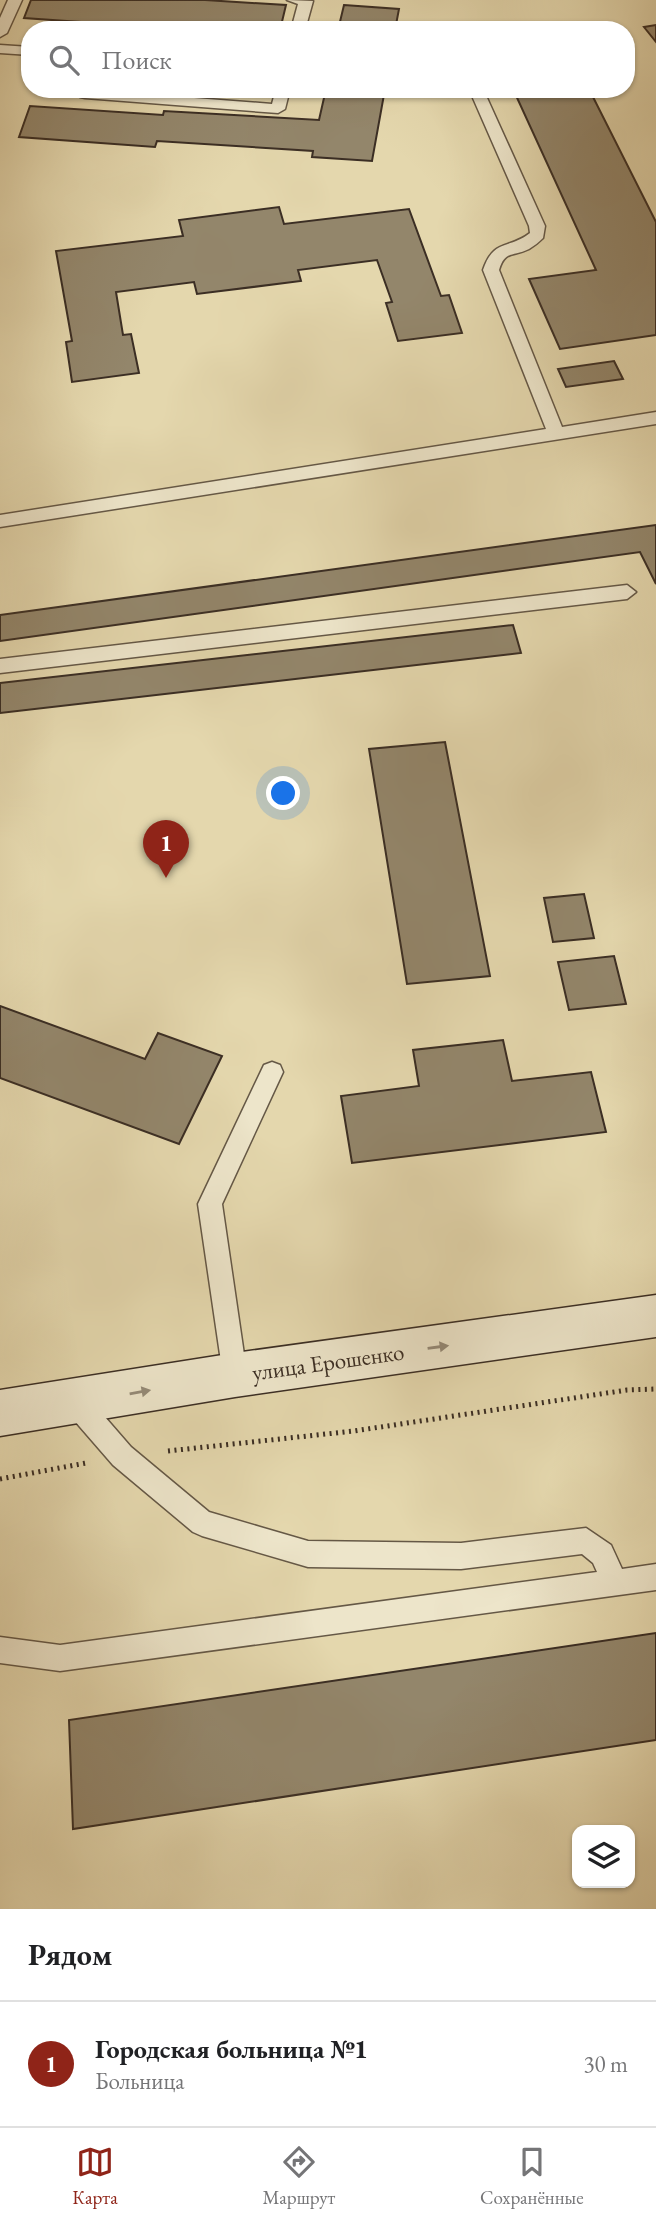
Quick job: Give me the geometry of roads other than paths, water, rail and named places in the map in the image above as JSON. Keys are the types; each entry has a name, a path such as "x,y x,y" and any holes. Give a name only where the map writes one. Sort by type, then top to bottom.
{"main road":[{"name":"улица Ерошенко","path":"0,1413 76,1403 235,1375 656,1317"}],"lane":[{"path":"0,33 15,0"},
{"path":"294,0 306,1 300,21"},
{"path":"0,49 21,50"},
{"path":"136,98 278,109 281,98"},
{"path":"480,98 537,226 538,235 533,241 496,255 491,270 557,435"},
{"path":"0,521 656,418"},
{"path":"0,666 627,592"},
{"path":"235,1375 210,1204 272,1072"},
{"path":"76,1403 122,1456 202,1523 308,1554 461,1556 586,1541 602,1554 615,1582"},
{"path":"0,1650 60,1658 656,1577"}],"place":[{"name":"Городская больница №1","path":"166,878"}]}
